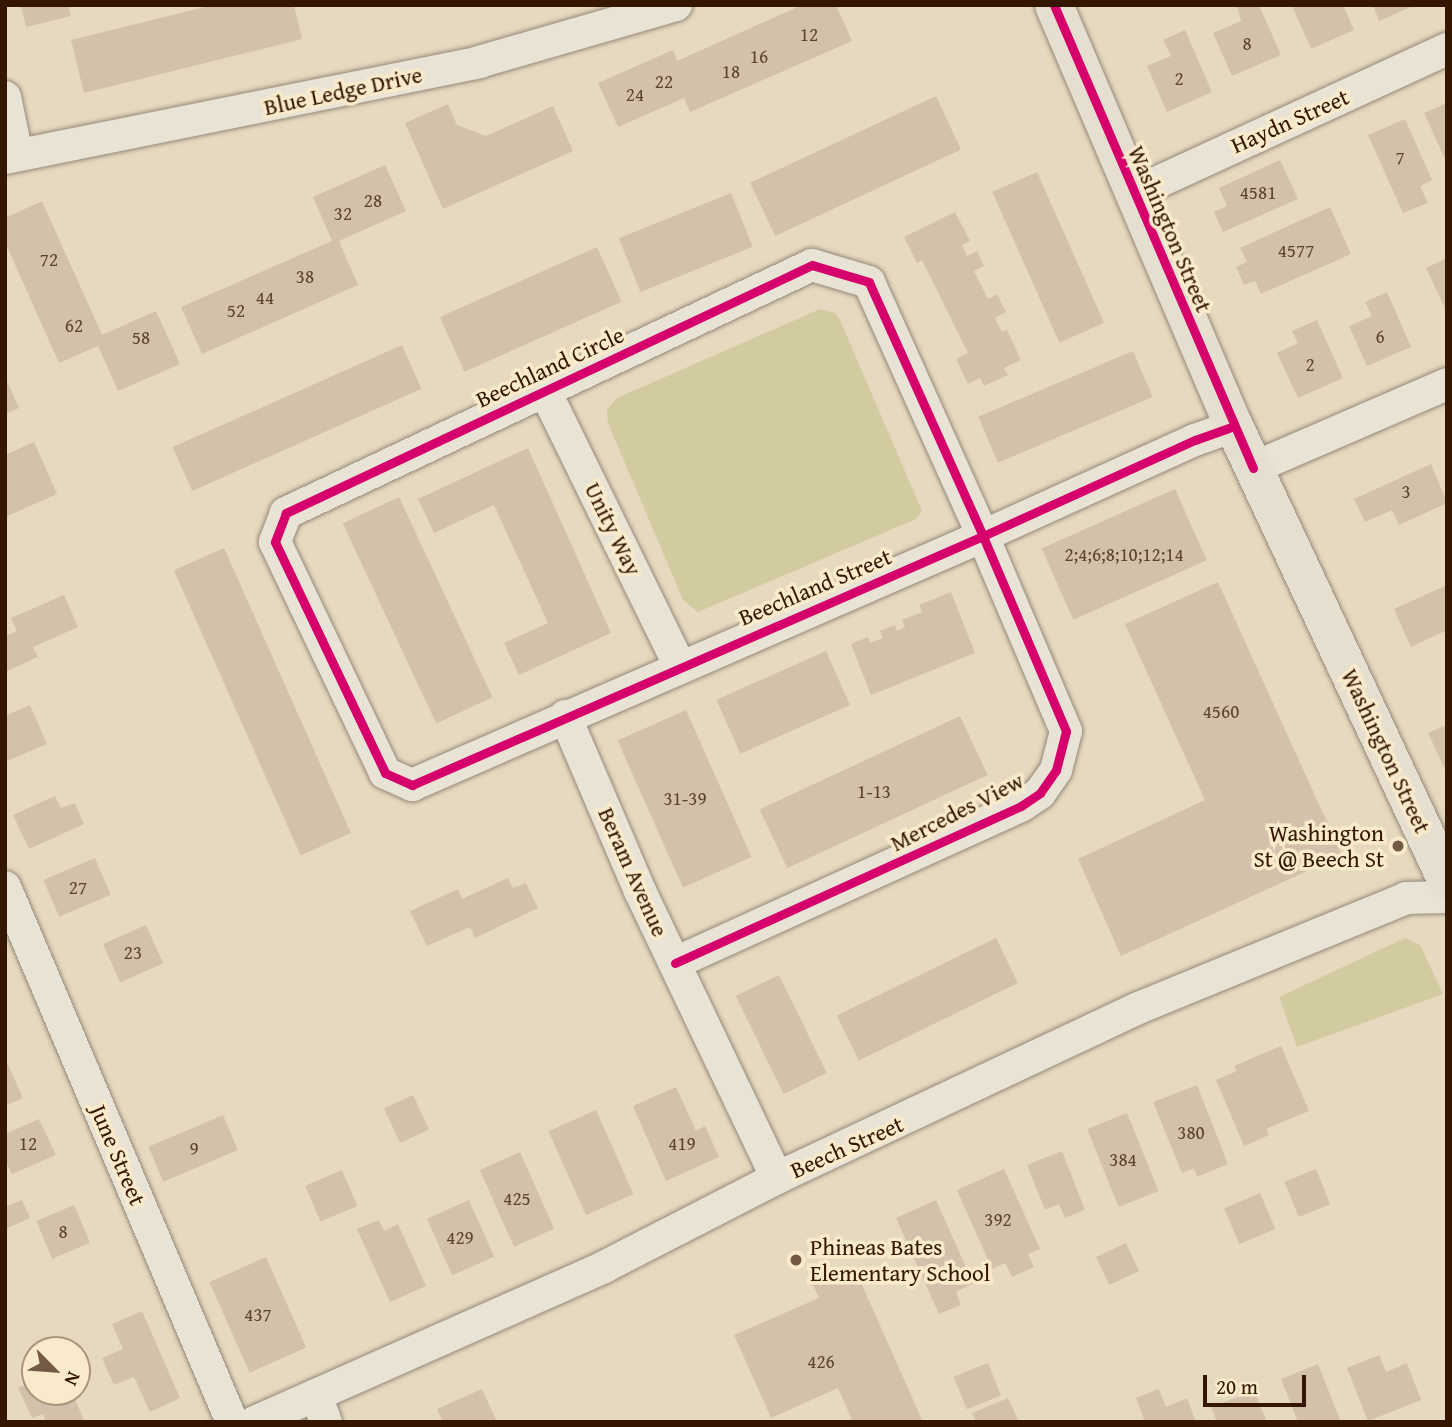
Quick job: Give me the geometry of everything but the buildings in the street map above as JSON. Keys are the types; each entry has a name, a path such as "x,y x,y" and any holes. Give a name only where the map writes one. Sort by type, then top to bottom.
{"main road":[{"name":"Washington Street","path":"1054,5 1234,426 1447,881"}],"street":[{"name":"Blue Ledge Drive","path":"11,157 274,107 479,62 676,5"},
{"name":"Haydn Street","path":"1133,193 1447,50"},
{"path":"5,97 11,157"},
{"name":"Beechland Circle","path":"412,785 385,773 275,542 286,513 812,265 869,282 983,536"},
{"path":"1253,468 1447,384"},
{"name":"Unity Way","path":"545,391 680,667"},
{"name":"Beechland Street","path":"412,785 1234,426"},
{"name":"Mercedes View","path":"674,963 817,902 1040,793 1056,769 1066,732 983,536"},
{"name":"Beram Avenue","path":"565,716 674,963 777,1178"},
{"name":"June Street","path":"5,887 232,1422"},
{"name":"Beech Street","path":"255,1422 321,1408 777,1178 1136,1009 1406,898 1447,897"}],"shaded area":[{"path":"820,309 835,313 840,320 922,511 916,519 698,612 683,600 608,423 607,410 617,398"},
{"path":"1405,938 1420,945 1443,994 1297,1047 1279,997"}],"cycle path":[{"path":"1054,5 1253,468"},
{"path":"675,963 1021,806 1040,793 1056,770 1066,731 983,536 869,282 812,265 286,513 275,542 385,773 412,785 983,536 1195,440 1234,426"}],"place":[{"name":"Washington St @ Beech St","path":"1398,846"},
{"name":"Phineas Bates Elementary School","path":"796,1260"}]}
